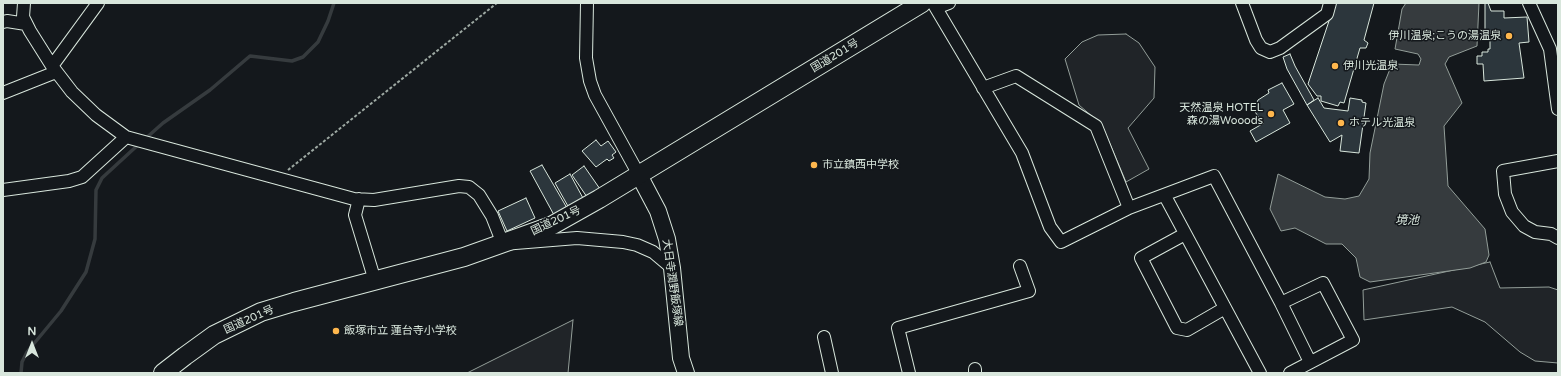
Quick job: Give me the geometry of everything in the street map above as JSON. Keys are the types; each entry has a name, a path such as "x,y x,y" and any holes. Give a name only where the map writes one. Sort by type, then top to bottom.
{"highway":[{"name":"国道201号","path":"163,373 214,335 261,312 464,257 551,226 600,200 639,175 930,5"}],"main road":[{"name":"大日寺潤野飯塚線","path":"639,175 658,211 667,239 672,268 681,358 686,373"}],"street":[{"path":"24,3 23,17 26,24 54,69 72,92 96,115 126,137 359,199 374,200 460,186 469,188 479,195 492,216 503,244 577,238 623,242 638,245 653,252 672,268"},
{"path":"3,93 54,69 98,3"},
{"path":"586,3 586,58 590,81 595,95 639,175"},
{"path":"949,3 930,5 1022,153 1050,227 1061,242 1128,208 1165,196 1214,176 1281,303 1310,362"},
{"path":"1242,3 1256,40 1261,48 1270,52 1280,48 1327,14 1330,3"},
{"path":"1528,3 1554,48 1558,109"},
{"path":"3,22 8,21 26,24"},
{"path":"983,88 1016,76 1096,126 1128,208"},
{"path":"3,190 82,178 126,137"},
{"path":"1558,161 1503,171 1505,194 1512,212 1524,226 1535,232 1551,234 1558,238"},
{"path":"1165,196 1260,373"},
{"path":"359,199 355,215 374,281"},
{"path":"1185,234 1141,258 1177,328 1187,330 1225,308"},
{"path":"908,373 898,328 1029,291 1020,266"},
{"path":"1281,303 1323,283 1353,340 1290,373"},
{"path":"824,337 832,373"}],"path":[{"path":"278,178 497,3"}],"shaded area":[{"path":"1126,34 1139,43 1155,67 1154,98 1128,128 1149,169 1126,182 1102,125 1079,105 1065,59 1082,42 1098,35"},
{"path":"1490,262 1500,288 1549,287 1558,290 1558,363 1535,361 1520,352 1485,322 1452,307 1364,320 1363,290"},
{"path":"573,320 568,373 467,373"}],"water":[{"name":"境池","path":"1406,3 1479,3 1477,46 1449,57 1445,64 1462,103 1444,126 1448,186 1485,229 1489,255 1486,262 1470,268 1370,282 1360,277 1356,258 1342,244 1326,244 1295,228 1281,231 1270,209 1278,174 1325,197 1345,199 1359,196 1369,179 1370,153 1384,84 1392,64 1419,65 1421,59 1418,54 1395,49 1402,9"}],"building":[{"name":"伊川光温泉","path":"1335,3 1374,3 1364,40 1368,43 1366,48 1360,48 1344,103 1340,102 1338,106 1321,101 1321,96 1317,96 1308,84"},
{"name":"伊川温泉;こうの湯温泉","path":"1485,3 1488,3 1491,11 1504,11 1504,18 1527,17 1529,42 1519,43 1524,78 1484,81 1483,64 1477,64 1477,56 1482,56 1482,52 1488,52 1488,49 1490,49 1490,30 1485,30"},
{"path":"1290,54 1314,100 1307,105 1287,69 1283,57"},
{"name":"天然温泉 HOTEL 森の湯Wooods","path":"1282,83 1294,104 1283,110 1290,123 1256,142 1250,131 1264,123 1254,110 1258,100 1269,93 1268,90"},
{"name":"ホテル光温泉","path":"1318,98 1324,108 1348,111 1350,98 1362,100 1362,102 1366,103 1359,153 1340,151 1342,135 1330,142 1307,105"},
{"path":"596,140 601,146 608,141 616,152 612,155 614,158 609,161 607,159 596,167 582,151"},
{"path":"542,165 567,208 554,215 530,171"},
{"path":"584,166 600,189 587,197 572,175"},
{"path":"570,174 584,200 569,208 555,183"},
{"path":"526,198 535,218 507,231 498,211"}],"waterway":[{"path":"145,139 163,123 210,90 250,56 292,61 303,57 318,42 328,21 334,3"},
{"path":"21,373 22,362 27,352 61,311 86,272 95,239 96,190 102,178 139,144"}],"place":[{"name":"伊川温泉;こうの湯温泉","path":"1509,36"},
{"name":"伊川光温泉","path":"1335,66"},
{"name":"天然温泉 HOTEL 森の湯Wooods","path":"1271,114"},
{"name":"ホテル光温泉","path":"1341,123"},
{"name":"市立鎮西中学校","path":"814,165"},
{"name":"飯塚市立 蓮台寺小学校","path":"336,331"}]}
